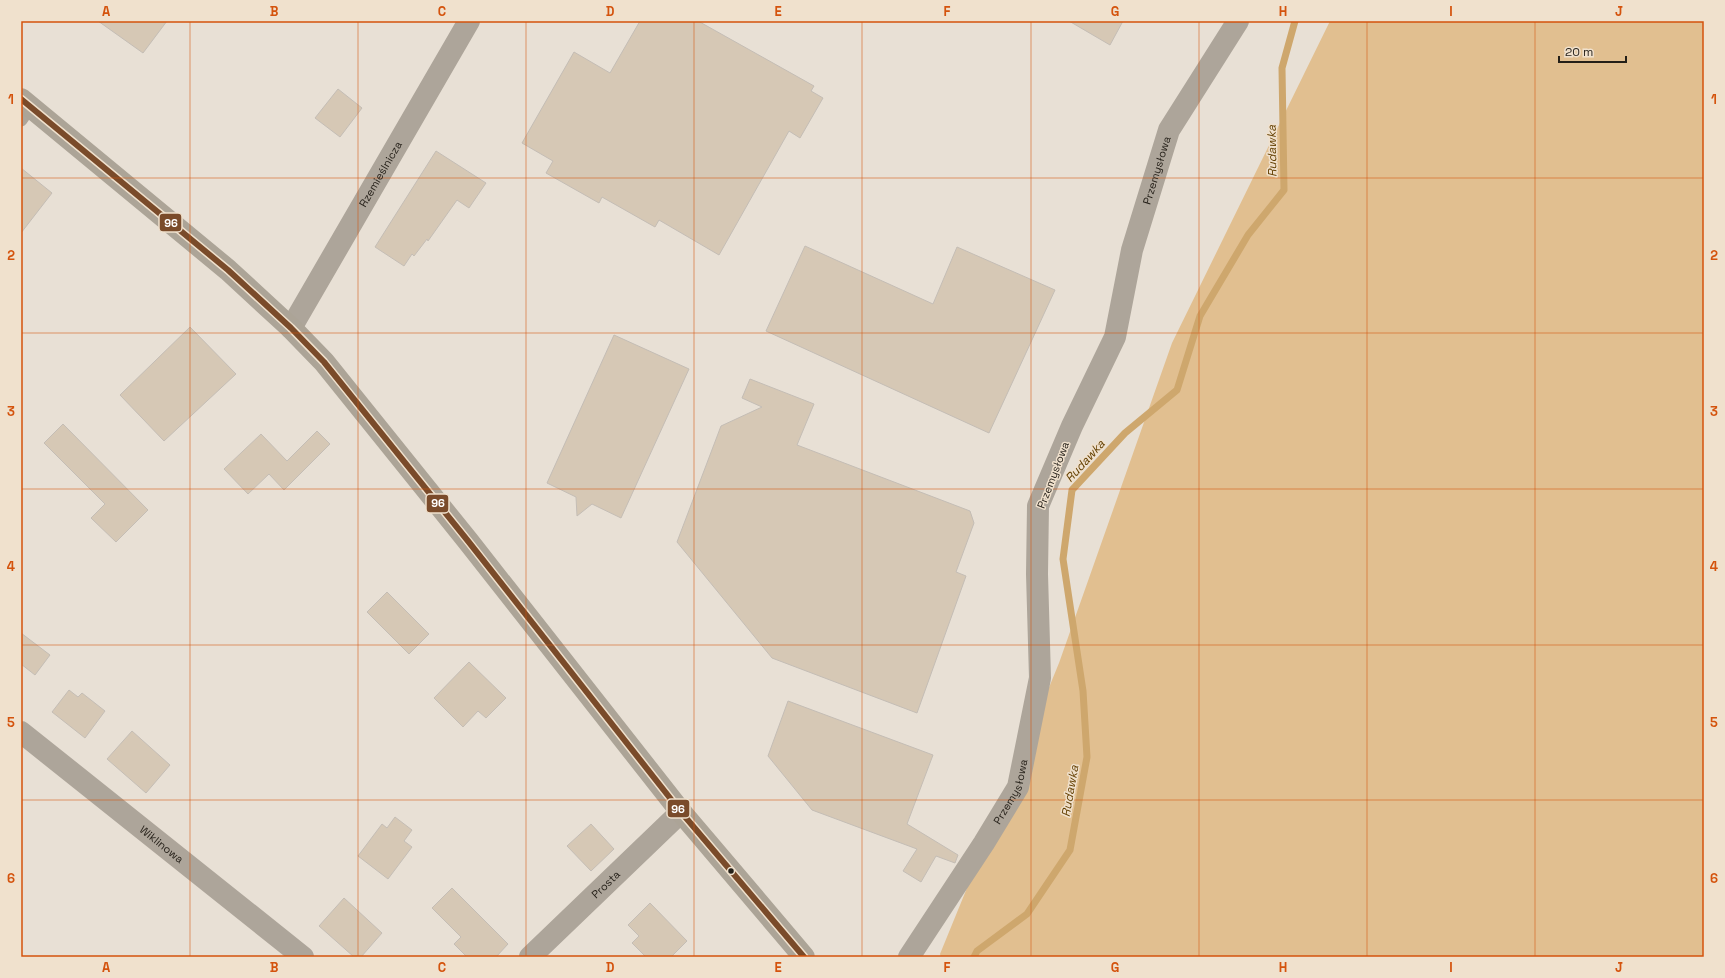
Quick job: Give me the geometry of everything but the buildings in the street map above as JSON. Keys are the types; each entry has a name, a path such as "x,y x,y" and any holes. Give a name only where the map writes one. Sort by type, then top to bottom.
{"street":[{"name":"Rzemieślnicza","path":"291,328 469,21"},
{"name":"Przemysłowa","path":"909,957 984,843 1018,787 1040,678 1036,574 1038,506 1072,426 1115,337 1132,250 1169,130 1238,21"},
{"path":"24,109 228,270 291,328 324,362 681,812 804,957"},
{"name":"Wiklinowa","path":"21,732 303,957"},
{"name":"Prosta","path":"530,957 681,812"}],"shaded area":[{"path":"1330,21 1704,21 1704,957 941,957 940,954 1059,663 1172,343"}],"waterway":[{"name":"Rudawka","path":"974,957 977,951 1027,914 1070,850 1087,757 1083,691 1063,559 1072,490 1125,433 1177,390 1200,316 1248,235 1284,190 1282,68 1295,21"}],"transit line":[{"name":"96","path":"21,99 228,270 291,328 324,362 468,541 681,812 804,957"}]}
